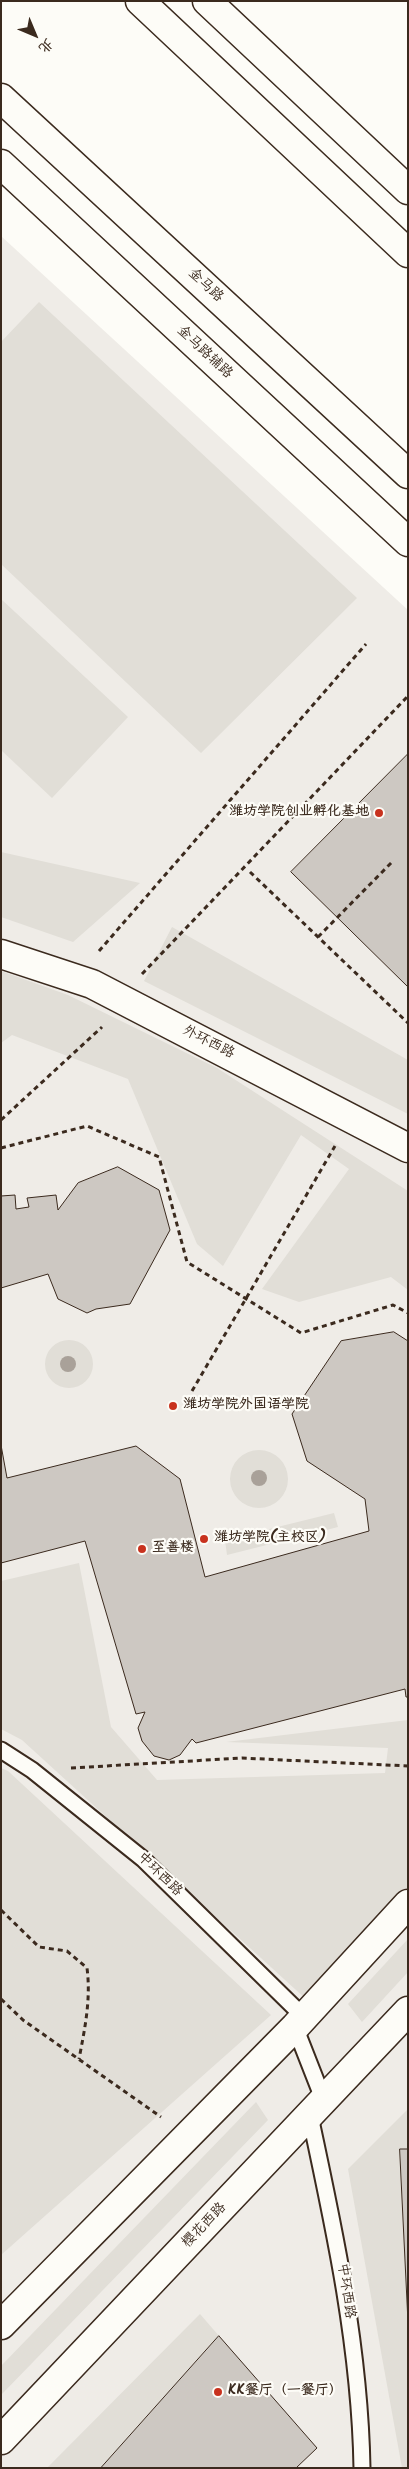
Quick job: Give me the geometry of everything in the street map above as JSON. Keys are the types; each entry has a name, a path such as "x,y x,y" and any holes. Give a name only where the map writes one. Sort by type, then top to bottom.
{"street":[{"path":"140,1 408,253"},
{"path":"207,1 408,190"},
{"name":"金马路","path":"1,98 408,474"},
{"name":"金马路辅路","path":"1,164 408,542"},
{"name":"外环西路","path":"1,954 75,979 124,1000 352,1117 408,1148"},
{"path":"1,2325 300,2022 408,1904"},
{"name":"樱花西路","path":"1,2440 408,2011"}],"lane":[{"name":"中环西路","path":"1,1750 32,1770 143,1859 300,2022 317,2109 342,2264 361,2417 362,2468"}],"path":[{"path":"75,979 366,644"},
{"path":"1,1120 124,1000 408,696"},
{"path":"318,937 393,861"},
{"path":"250,872 408,1023"},
{"path":"192,1392 352,1117"},
{"path":"1,1148 87,1126 159,1157 187,1262 301,1334 393,1305 408,1313"},
{"path":"32,1770 242,1758 408,1766"},
{"path":"1,1910 39,1947 67,1951 87,1968 89,1987 87,2022 79,2059"},
{"path":"1,1999 23,2020 188,2136"}],"shaded area":[{"name":"潍坊学院(主校区)","path":"1,236 408,610 408,2468 1,2468"},
{"path":"39,302 357,598 201,753 1,564 1,342"},
{"path":"1,599 128,717 52,798 1,750"},
{"path":"1,852 140,883 73,942 1,917"},
{"path":"172,927 408,1060 408,1114 144,981"},
{"path":"1,971 68,995 217,1068 408,1191 408,1290 391,1277 299,1302 262,1289 349,1169 301,1135 223,1266 197,1244 128,1079 12,1035 1,1043"},
{"path":"64,1340 74,1340 86,1347 93,1359 93,1369 86,1381 74,1388 64,1388 56,1384 49,1377 45,1369 45,1359 49,1351 56,1344"},
{"path":"259,1450 270,1452 280,1458 286,1468 288,1479 286,1490 280,1500 270,1506 259,1508 248,1506 238,1500 232,1490 230,1479 232,1468 238,1458 248,1452"},
{"path":"334,1513 338,1527 227,1555 225,1540"},
{"path":"79,1563 111,1727 157,1780 385,1773 388,1748 226,1742 408,1720 408,1887 307,2000 22,1740 1,1729 1,1581"},
{"path":"1,1768 8,1771 271,2015 1,2255"},
{"path":"408,1939 408,1972 362,2022 348,2004"},
{"path":"256,2102 268,2120 1,2395 1,2366"},
{"path":"408,2109 408,2149 400,2149 408,2322 408,2468 402,2468 348,2169"},
{"path":"200,2314 219,2336 101,2468 47,2468"}],"building":[{"name":"潍坊学院创业孵化基地","path":"408,754 408,987 291,872"},
{"path":"118,1167 159,1190 170,1230 130,1304 96,1309 87,1313 58,1299 48,1274 1,1288 1,1196 15,1195 16,1209 29,1207 27,1198 56,1195 58,1210 78,1183"},
{"name":"至善楼","path":"394,1332 408,1341 408,1697 406,1697 405,1689 196,1743 192,1739 180,1755 169,1760 154,1756 142,1741 138,1728 145,1712 136,1714 85,1541 1,1563 1,1445 7,1478 136,1446 180,1479 205,1577 369,1531 365,1499 307,1461 292,1414 341,1341"},
{"path":"400,2149 408,2149 408,2322"},
{"name":"KK餐厅（一餐厅）","path":"219,2336 317,2448 296,2468 101,2468"}],"place":[{"name":"潍坊学院创业孵化基地","path":"379,813"},
{"name":"潍坊学院外国语学院","path":"173,1406"},
{"name":"潍坊学院(主校区)","path":"204,1539"},
{"name":"至善楼","path":"142,1549"},
{"name":"KK餐厅（一餐厅）","path":"218,2392"}]}
